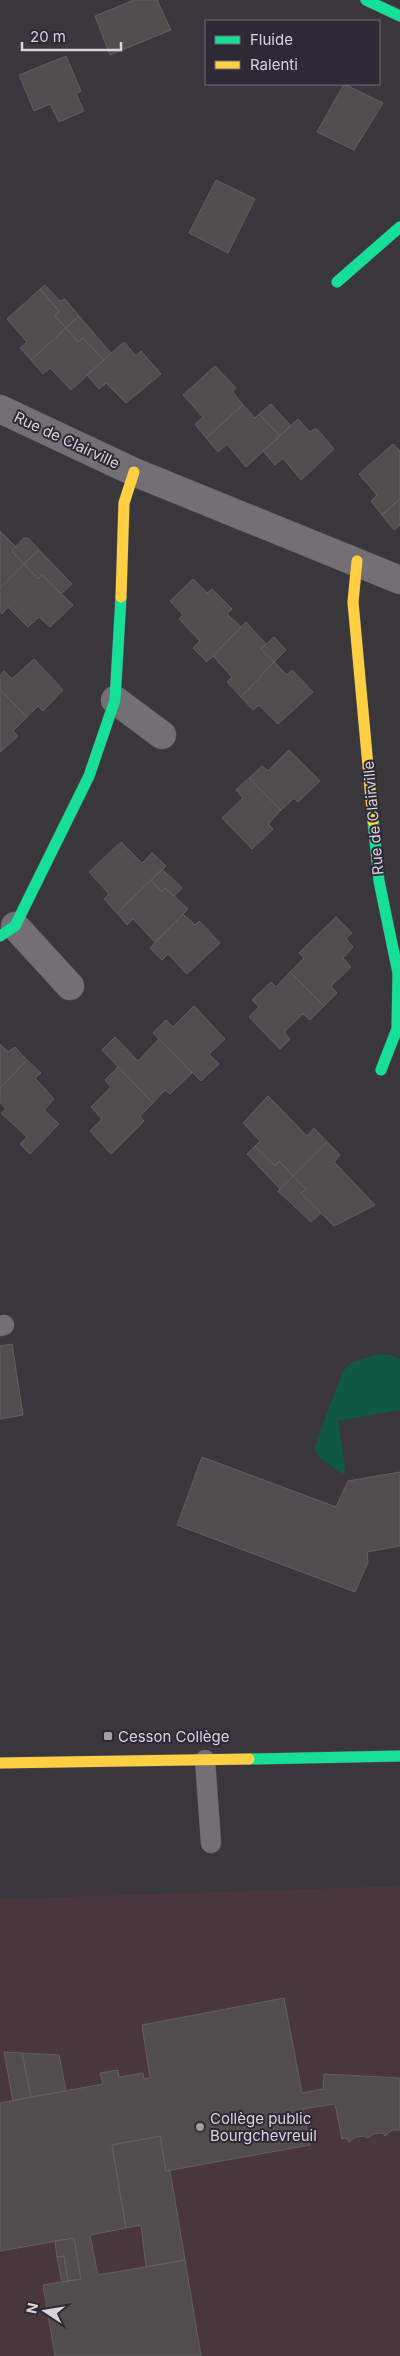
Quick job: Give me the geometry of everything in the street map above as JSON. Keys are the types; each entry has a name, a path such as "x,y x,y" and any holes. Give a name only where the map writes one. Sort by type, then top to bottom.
{"street":[{"path":"366,0 400,16"},
{"path":"337,282 400,227"},
{"name":"Rue de Clairville","path":"0,409 134,472 358,561 400,580"},
{"name":"Rue de Clairville","path":"70,986 7,931 89,776 115,700 120,643 124,503 134,472"},
{"name":"Rue de Clairville","path":"358,561 353,602 378,881 398,973 397,1029 381,1070"},
{"path":"115,700 162,735"},
{"path":"0,1763 400,1756"}],"lane":[{"path":"205,1760 211,1842"}],"shaded area":[{"name":"Collège public Bourgchevreuil","path":"400,1886 400,2356 0,2356 0,1899"}],"green space":[{"path":"378,1354 390,1355 400,1359 400,1410 338,1421 346,1473 341,1473 320,1458 314,1448 343,1371 353,1362"}],"building":[{"path":"134,0 157,0 171,30 110,55 95,16"},
{"path":"66,56 81,91 76,94 84,111 59,122 50,104 34,111 19,75"},
{"path":"343,85 383,103 354,150 317,132"},
{"path":"216,180 255,199 228,253 189,233"},
{"path":"45,285 60,301 65,299 79,316 66,328 55,316 59,311 40,289"},
{"path":"40,289 59,311 55,316 66,328 31,360 20,348 27,342 7,319"},
{"path":"79,316 111,353 104,360 83,338 78,342 66,328"},
{"path":"66,328 78,342 83,338 104,360 71,390 50,368 43,374 31,360"},
{"path":"124,342 136,356 141,351 161,374 126,403 106,383 99,389 87,375"},
{"path":"215,366 236,388 232,391 243,405 206,438 195,424 203,417 183,395"},
{"path":"271,404 291,426 280,436 259,414"},
{"path":"243,405 255,418 259,414 280,436 246,467 227,444 218,452 206,438"},
{"path":"298,419 310,432 316,428 334,449 301,480 283,458 275,465 263,451"},
{"path":"393,444 400,451 400,499 382,515 371,501 377,495 359,474"},
{"path":"400,499 400,525 394,530 382,515"},
{"path":"0,531 16,547 12,551 24,564 0,588"},
{"path":"24,538 29,539 39,550 24,564 12,551"},
{"path":"39,550 72,584 61,594 42,575 38,579 24,564"},
{"path":"24,564 38,579 42,575 73,605 50,627 39,617 28,627 8,607 2,614 0,611 0,588"},
{"path":"193,579 207,593 212,589 232,609 227,614 241,627 207,662 193,648 200,641 179,619 183,615 170,601"},
{"path":"246,622 266,644 261,649 274,662 241,697 227,682 232,677 213,656"},
{"path":"274,637 286,650 274,662 261,649"},
{"path":"34,659 63,690 43,711 38,706 27,717 0,690 0,676 4,671 12,679"},
{"path":"274,662 287,675 292,670 313,692 278,724 259,705 253,710 241,697"},
{"path":"0,690 27,717 13,731 18,736 0,752"},
{"path":"289,750 320,781 298,802 294,798 281,810 249,778 262,766 268,771"},
{"path":"249,778 281,810 268,824 273,829 252,849 222,818 243,798 236,790"},
{"path":"121,842 142,863 152,853 166,866 117,913 104,899 109,894 89,872"},
{"path":"162,869 182,888 174,896 165,888 162,892 151,880"},
{"path":"151,880 162,892 165,888 188,909 155,942 133,919 127,925 117,913"},
{"path":"183,914 195,925 199,921 220,943 187,974 168,954 162,960 150,948"},
{"path":"336,917 352,933 346,938 353,947 343,958 351,967 331,986 337,993 324,1006 290,972 304,958 299,953"},
{"path":"290,972 324,1006 310,1020 303,1014 284,1032 290,1039 280,1049 249,1017 259,1007 252,1000 271,982 276,987"},
{"path":"194,1006 225,1039 209,1054 219,1064 201,1081 153,1033 166,1020 173,1027"},
{"path":"115,1037 138,1061 159,1039 192,1073 170,1094 165,1090 153,1103 102,1050"},
{"path":"0,1044 8,1052 15,1047 27,1060 0,1088"},
{"path":"27,1060 41,1073 35,1078 54,1099 44,1110 59,1124 30,1154 20,1144 27,1137 1,1113 6,1109 0,1102 0,1088"},
{"path":"118,1067 153,1103 140,1116 144,1121 111,1154 90,1131 102,1119 91,1107 111,1087 105,1080"},
{"path":"268,1096 307,1136 314,1128 327,1142 293,1176 279,1161 275,1166 255,1146 260,1141 243,1123"},
{"path":"327,1142 340,1155 334,1162 375,1205 334,1226 301,1193 306,1189 293,1176"},
{"path":"255,1146 275,1166 279,1161 293,1176 280,1189 247,1154"},
{"path":"293,1176 306,1189 301,1193 321,1213 311,1222 278,1191"},
{"path":"12,1344 23,1415 0,1419 0,1346"},
{"path":"202,1457 336,1507 348,1481 400,1472 400,1546 367,1552 368,1562 355,1592 177,1525"},
{"path":"284,1998 302,2093 323,2089 324,2074 400,2078 400,2130 392,2130 385,2136 382,2133 373,2134 368,2138 364,2136 356,2137 349,2142 347,2138 342,2139 335,2104 303,2109 310,2145 166,2171 160,2136 112,2145 126,2228 90,2235 98,2275 185,2260 201,2356 55,2356 43,2285 81,2279 74,2238 0,2251 0,2103 103,2084 100,2073 118,2070 119,2077 143,2073 144,2079 150,2078 142,2025"},
{"path":"4,2052 22,2053 31,2097 13,2101"},
{"path":"22,2053 59,2055 66,2091 31,2097"},
{"path":"160,2136 166,2171 170,2171 185,2260 146,2267 141,2225 126,2228 112,2145"},
{"path":"74,2238 81,2279 68,2281 64,2256 57,2257 55,2241"},
{"path":"64,2256 68,2281 62,2282 57,2257"}],"traffic: fast":[{"path":"366,0 400,16"},
{"path":"337,282 400,227"},
{"path":"0,936 15,926 89,776 115,700 121,597"},
{"path":"373,821 379,881 398,973 397,1029 381,1070"},
{"path":"249,1759 400,1756"}],"traffic: slow":[{"path":"121,597 124,503 134,472"},
{"path":"357,561 353,602 373,821"},
{"path":"0,1763 249,1759"}],"place":[{"name":"Cesson Collège","path":"108,1736"},
{"name":"Collège public Bourgchevreuil","path":"200,2127"}]}
